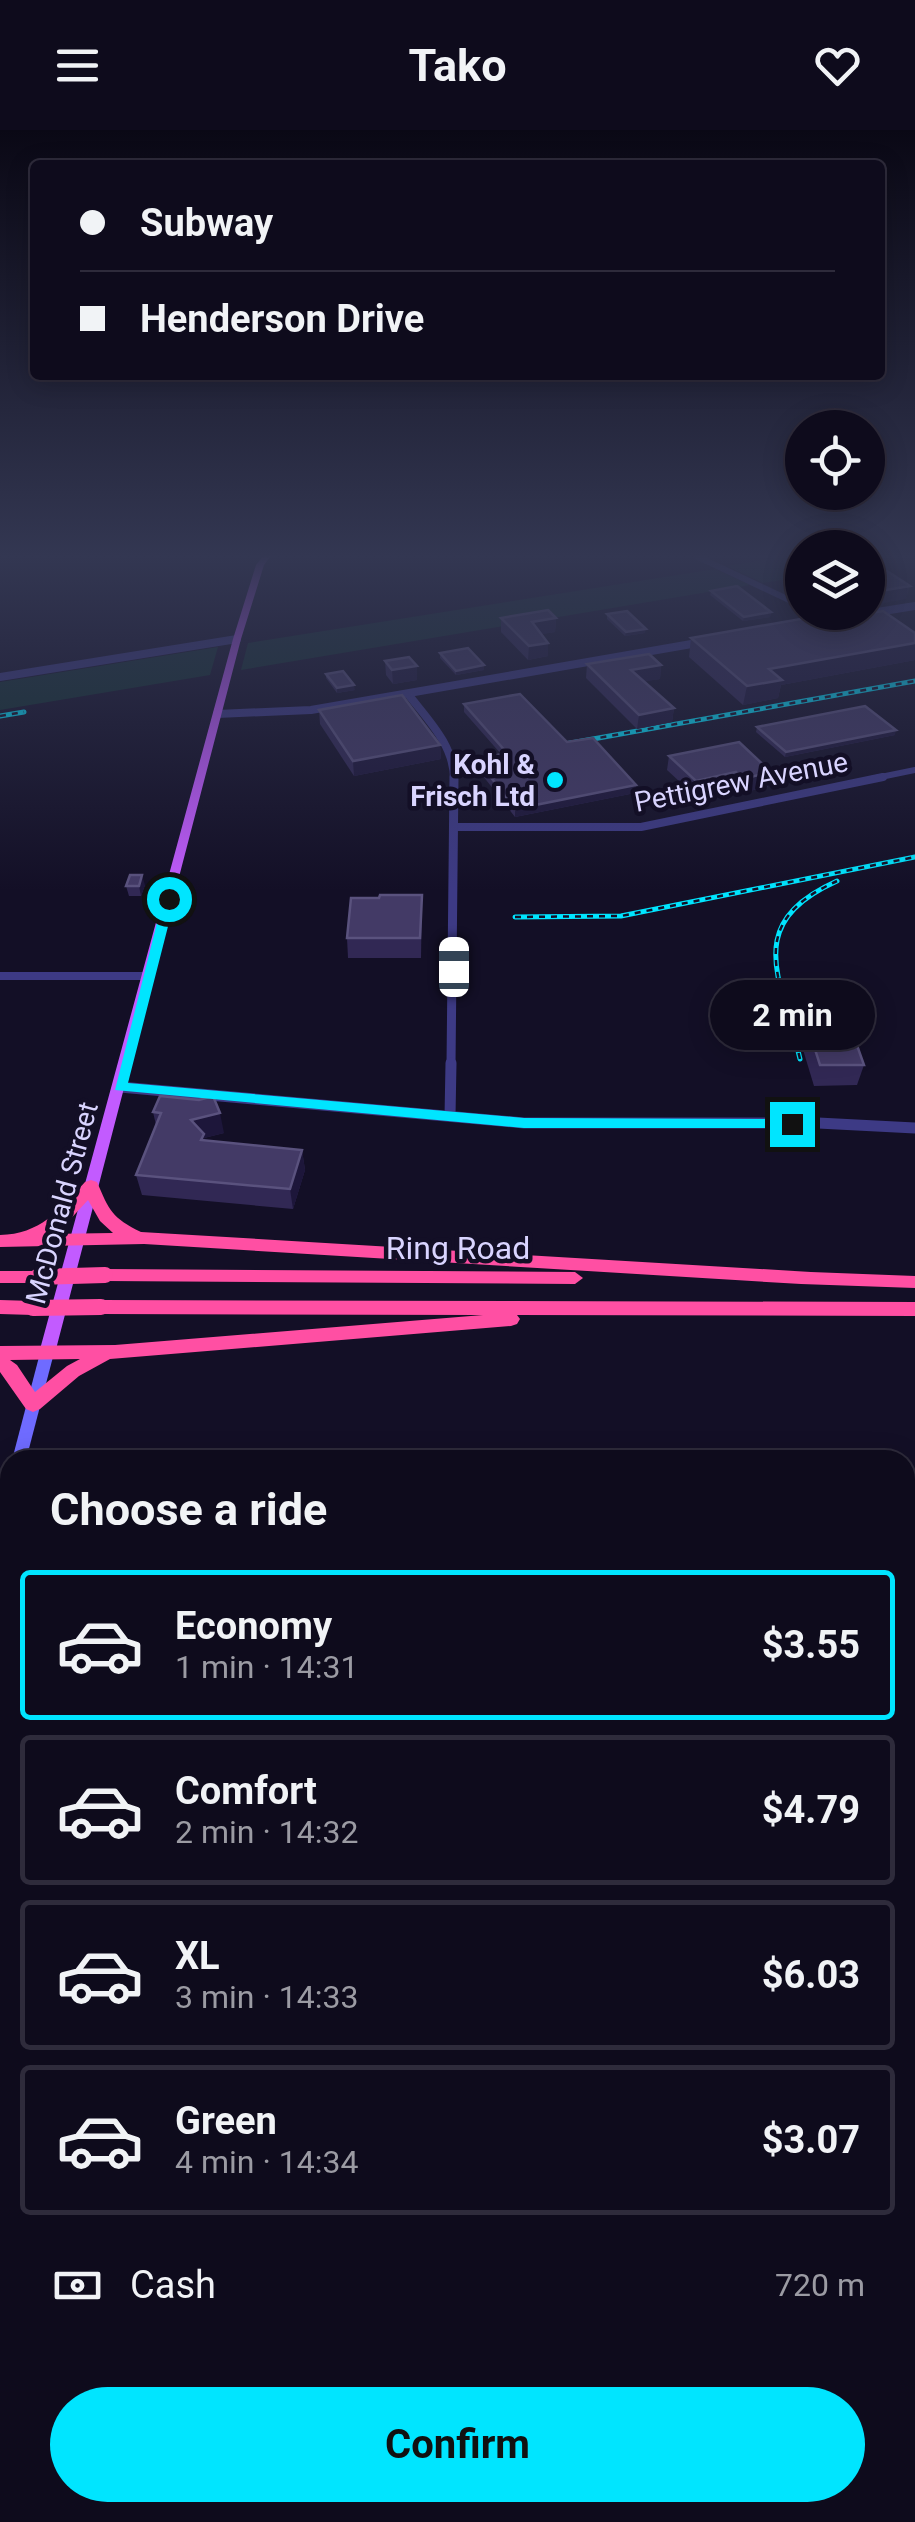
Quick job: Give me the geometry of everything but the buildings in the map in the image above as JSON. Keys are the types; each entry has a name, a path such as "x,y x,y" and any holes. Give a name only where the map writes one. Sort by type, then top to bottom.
{"highway":[{"path":"91,1186 97,1207 112,1225 144,1238"},
{"path":"8,1241 58,1222 91,1186"},
{"path":"8,1241 144,1238 576,1267 810,1278"},
{"name":"Ring Road","path":"0,1277 810,1278 915,1282"},
{"name":"Ring Road","path":"0,1307 915,1308"},
{"path":"0,1353 116,1352 435,1324 682,1308"},
{"path":"0,1363 11,1370 33,1404 72,1370 116,1352"}],"main road":[{"name":"McDonald Street","path":"22,1450 229,668"}],"street":[{"path":"0,678 63,668"},
{"path":"217,714 276,714 558,668"},
{"path":"408,694 452,755 455,827 450,1116"},
{"name":"Pettigrew Avenue","path":"455,827 641,827 915,770"},
{"path":"0,976 149,976"},
{"path":"120,1087 524,1123 818,1123 915,1128"}],"green space":[{"path":"90,668 212,668 210,675 0,710 0,682"}],"railway":[{"path":"565,744 915,681"},
{"path":"0,716 24,712"},
{"path":"515,917 621,916 915,857"},
{"path":"800,1059 778,978 779,935 788,915 807,898 837,881"}],"place":[{"name":"Kohl & Frisch Ltd","path":"555,780"}],"route":[{"path":"169,899 120,1087 524,1123 792,1124"}]}
